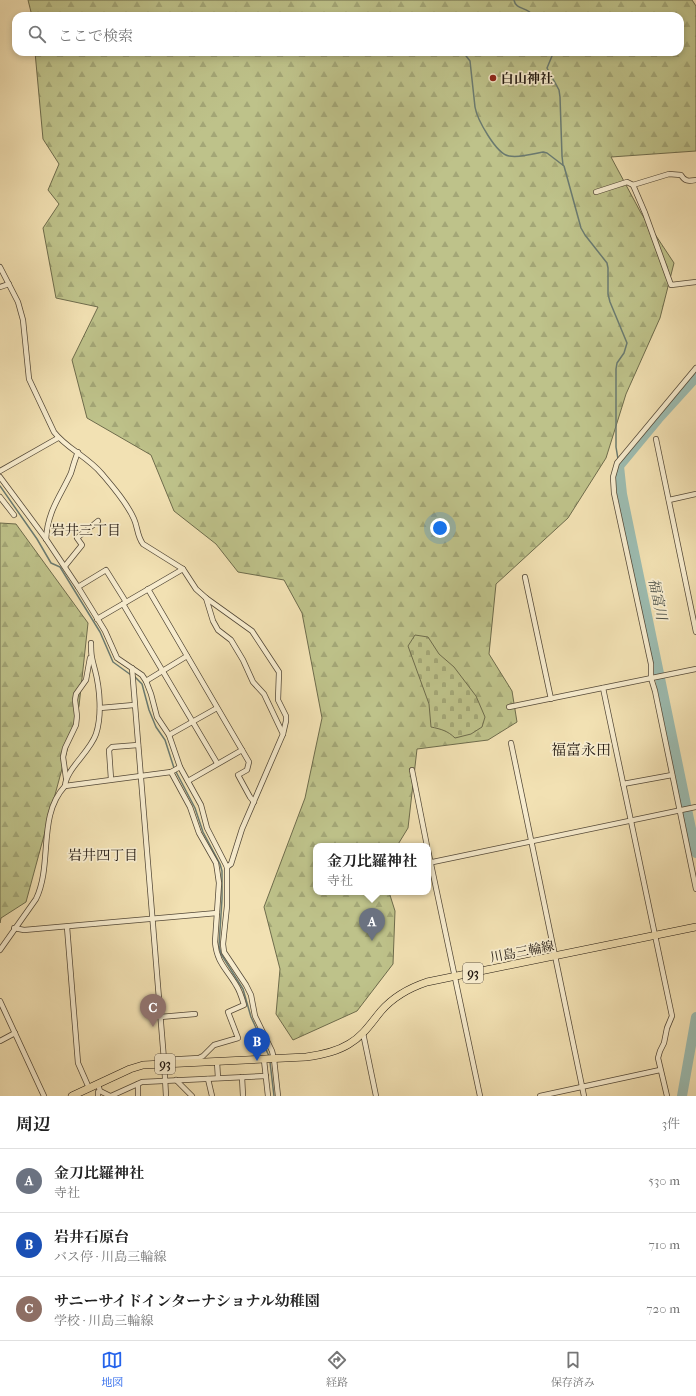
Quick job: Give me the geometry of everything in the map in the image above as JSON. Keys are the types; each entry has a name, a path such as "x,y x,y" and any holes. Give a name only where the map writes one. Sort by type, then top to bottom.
{"main road":[{"name":"川島三輪線","path":"72,1096 89,1088 99,1087 130,1069 143,1065 164,1062 218,1062 306,1058 323,1055 336,1051 349,1044 363,1033 382,1010 400,994 413,987 455,976 696,927"}],"street":[{"path":"633,185 669,174 681,175 686,181 696,180"},
{"path":"596,192 627,182 633,185 645,213 671,285 696,282"},
{"path":"0,267 21,310 24,320 29,379 58,438 78,452 102,473 130,510 139,538 143,544 183,569 196,589 206,598 252,630 279,672 278,700 286,716 283,734 242,830 231,864 227,867"},
{"path":"0,287 9,284"},
{"path":"696,368 620,459 617,463 613,477 614,493 651,664 652,678 681,810 696,889"},
{"path":"0,471 58,438"},
{"path":"656,439 696,632"},
{"path":"46,539 51,511 71,472 78,452"},
{"path":"0,477 65,566 98,619 117,658 132,670 142,674 151,694 157,717 169,735 179,768 188,781 201,806 207,828 227,867 227,906 223,944 224,952 251,995 255,1016 272,1051 266,1076 268,1096"},
{"path":"669,500 696,494"},
{"path":"0,497 14,516"},
{"path":"65,566 82,545 77,538 98,521"},
{"path":"98,619 183,569"},
{"path":"78,587 106,570 162,671 217,763"},
{"path":"525,577 551,699"},
{"path":"148,590 249,762 247,770 238,775 254,802"},
{"path":"206,598 218,630 230,640 243,660 253,682 264,694 283,734"},
{"path":"0,950 14,928 36,899 40,890 51,811 55,800 65,786 66,778 63,757 65,748 76,725 76,694 86,680 91,643"},
{"path":"66,778 89,748 96,734 100,708 95,671 90,656"},
{"path":"146,681 187,656"},
{"path":"509,707 696,669"},
{"path":"132,670 166,1096"},
{"path":"603,688 672,1016 658,1058 666,1096"},
{"path":"100,708 134,705"},
{"path":"169,735 217,708"},
{"path":"511,743 584,1096"},
{"path":"112,780 110,750 112,747 138,745"},
{"path":"188,781 242,750"},
{"path":"65,786 172,771 179,768"},
{"path":"412,770 426,843"},
{"path":"164,1062 199,1058 214,1045 238,1038 228,1012 244,1005 240,993 218,958 215,942 218,883 216,863 199,833 190,807 172,771"},
{"path":"623,784 672,774"},
{"path":"431,863 696,807"},
{"path":"431,872 480,1096"},
{"path":"14,928 24,930 67,927 217,913"},
{"path":"67,927 78,1063 89,1088"},
{"path":"0,1001 44,1096"},
{"path":"160,1017 195,1014"},
{"path":"0,1041 15,1033"},
{"path":"363,1033 376,1096"},
{"path":"269,1060 278,1096"},
{"path":"218,1062 218,1078"},
{"path":"540,1096 660,1070"},
{"path":"98,1096 99,1087 110,1096 142,1082 266,1076"},
{"path":"242,1077 243,1096"},
{"path":"208,1079 212,1096"},
{"path":"176,1080 192,1096"},
{"path":"138,1084 138,1096"}],"green space":[{"path":"28,0 692,0 696,6 696,151 611,157 641,213 674,263 660,318 626,394 606,458 568,518 496,584 489,654 512,691 517,722 488,740 417,749 408,828 399,843 313,843 313,895 390,895 395,911 393,964 357,1011 293,1040 276,1014 280,969 264,907 305,798 322,718 302,613 284,580 238,572 216,544 174,511 151,455 87,418 72,360 98,307 56,298 43,228 59,204 48,190 59,164 43,139 35,56 684,56 684,12 31,12"},
{"path":"0,523 16,524 88,623 79,706 26,902 1,918 0,923"},
{"path":"415,635 428,637 439,654 454,667 476,696 485,717 482,727 471,734 455,738 444,731 431,727 429,704 408,646"}],"waterway":[{"path":"514,0 517,6 530,12"},
{"path":"466,56 470,61 475,107 479,119 493,143 504,154 509,156 522,156 543,152 547,153 564,166 581,228 607,263 608,294 627,343 624,353 617,363 616,369 616,447 618,459"},
{"path":"552,56 547,68 559,90 563,165"},
{"name":"福富川","path":"696,377 658,419 619,466 622,494 696,853"},
{"path":"0,486 37,539 51,563 60,567 100,632 113,662 131,675"},
{"path":"135,677 142,684 149,710 156,727 165,740 174,768 195,808 203,832 220,864 222,871 219,946 221,954 243,989 251,1017 269,1056"},
{"name":"福富川","path":"682,1096 696,1017"},
{"path":"270,1062 274,1096"}],"place":[{"name":"白山神社","path":"493,78"},
{"name":"金刀比羅神社","path":"372,941"},
{"name":"サニーサイドインターナショナル幼稚園","path":"153,1027"},
{"name":"岩井石原台","path":"257,1061"}],"district":[{"name":"岩井三丁目","path":"86,530"},
{"name":"福富永田","path":"581,750"},
{"name":"岩井四丁目","path":"103,855"}]}
